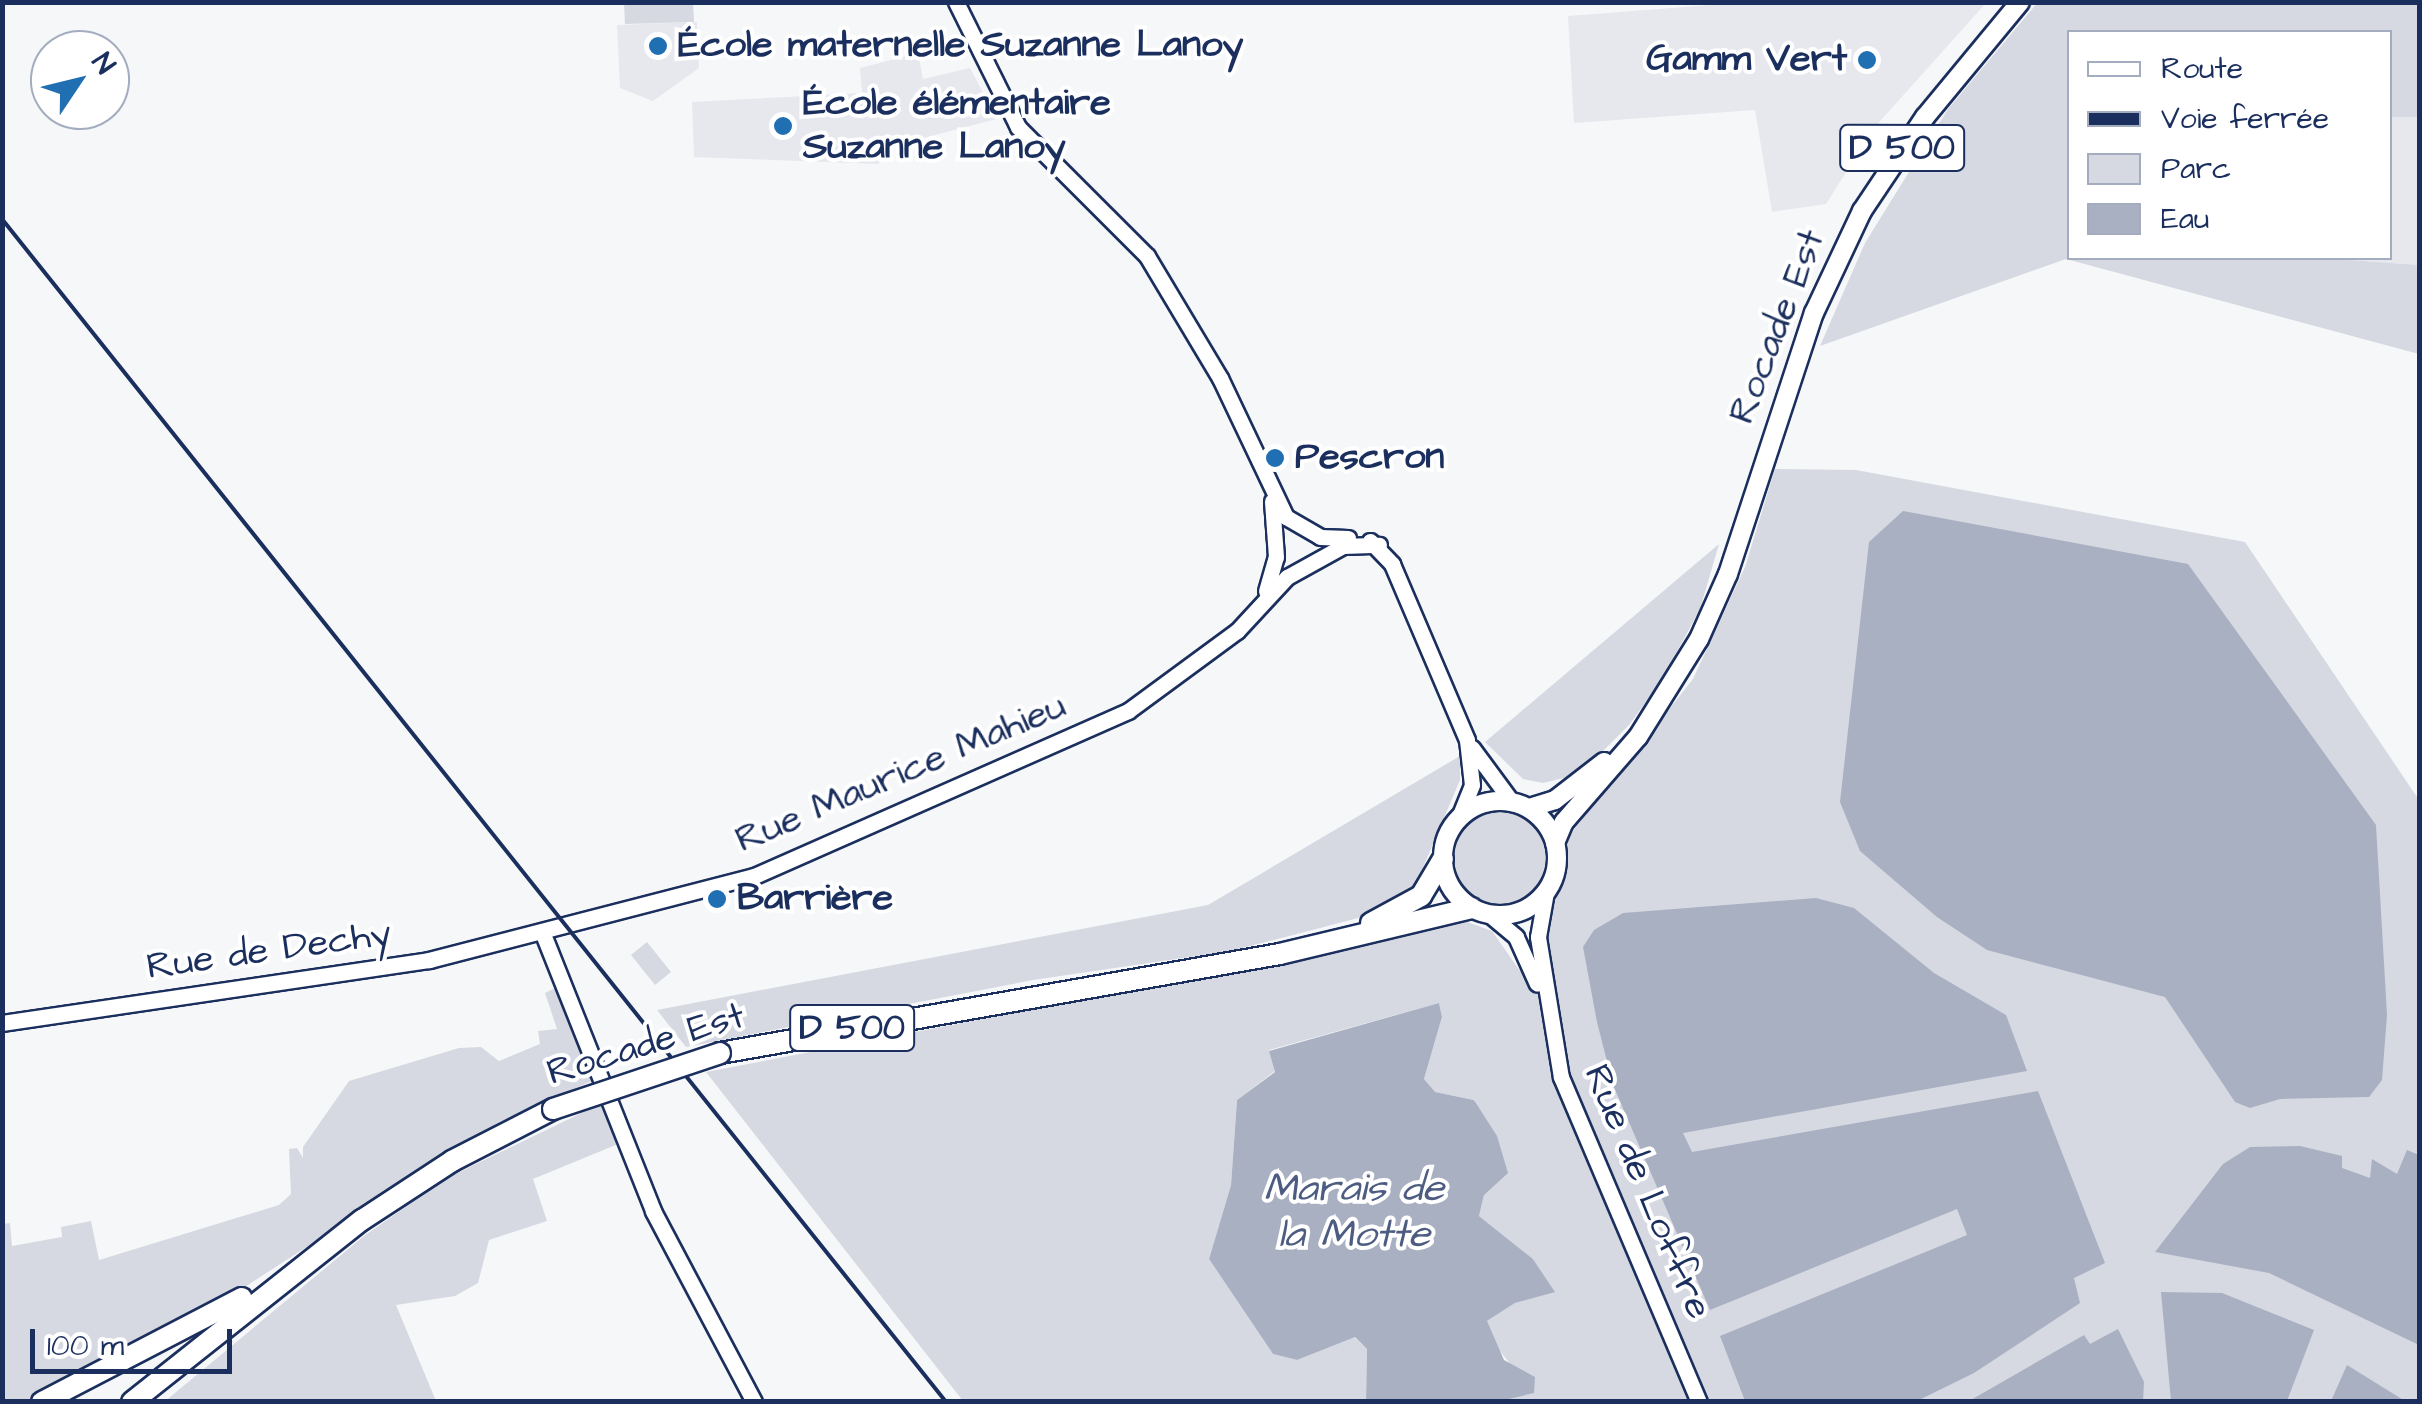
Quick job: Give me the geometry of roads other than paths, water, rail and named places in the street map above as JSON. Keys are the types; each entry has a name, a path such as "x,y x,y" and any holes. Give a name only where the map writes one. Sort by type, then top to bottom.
{"highway":[{"name":"D 500","path":"1324,944 1416,899 1442,859"},
{"name":"D 500","path":"1324,944 1481,911"},
{"name":"Rocade Est","path":"132,1402 316,1254 418,1182 553,1109 720,1053 1324,944"},
{"path":"42,1402 210,1319 316,1254"},
{"path":"150,1402 208,1340"}],"main road":[{"name":"Rocade Est","path":"1656,708 1728,574 1814,312 1888,169 2020,2"},
{"name":"D 500","path":"1520,805 1580,783 1656,708"},
{"name":"D 500","path":"1556,842 1564,822 1626,754 1656,708"},
{"path":"1482,803 1520,805 1556,842 1557,867 1546,892 1519,912 1481,911 1450,887 1442,859 1458,819 1482,803"}],"street":[{"path":"956,2 1018,127 1147,256 1225,387 1267,481 1318,546 1306,568"},
{"path":"1267,481 1276,549 1287,570 1306,568 1343,546 1378,546"},
{"path":"1276,549 1304,530 1378,546"},
{"path":"1378,546 1467,740 1520,805"},
{"name":"Rue Maurice Mahieu","path":"1254,612 1276,549"},
{"name":"Rue Maurice Mahieu","path":"543,934 754,876 982,778 1138,705 1254,612 1279,582 1306,568"},
{"path":"1458,819 1472,779 1467,740"},
{"name":"Rue de Loffre","path":"1544,1005 1538,938 1546,892"},
{"name":"Rue de Loffre","path":"1481,911 1519,942 1544,1005 1574,1116 1699,1402"},
{"path":"543,934 659,1223 754,1402"},
{"name":"Rue de Dechy","path":"2,1023 398,965 543,934"}],"water":[{"path":"1903,511 2188,564 2376,825 2387,1015 2382,1080 2369,1097 2280,1099 2250,1108 2235,1102 2165,997 1987,950 1937,917 1860,851 1840,802 1869,542"},
{"path":"1816,898 1854,908 1934,973 2006,1015 2027,1071 1683,1133 1692,1152 2038,1091 2105,1263 2074,1278 2080,1303 1974,1373 1917,1401 1745,1401 1720,1336 1967,1235 1957,1209 1710,1310 1613,1085 1597,1022 1583,947 1594,930 1623,913"},
{"name":"Marais de la Motte","path":"1439,1003 1442,1017 1424,1079 1435,1092 1474,1100 1497,1136 1508,1173 1484,1195 1479,1216 1533,1259 1555,1292 1515,1303 1487,1321 1504,1360 1535,1377 1534,1393 1496,1402 1366,1401 1367,1349 1355,1337 1297,1360 1273,1354 1209,1259 1231,1185 1237,1100 1275,1072 1269,1051"},
{"path":"2300,1146 2342,1156 2342,1168 2370,1178 2372,1159 2397,1174 2407,1150 2419,1155 2419,1345 2269,1273 2155,1252 2223,1164 2250,1147"},
{"path":"2161,1292 2222,1293 2314,1330 2287,1401 2171,1401"},
{"path":"2118,1329 2144,1382 2143,1401 1969,1401 2084,1335 2090,1344"},
{"path":"2347,1365 2405,1401 2331,1401"}],"railway":[{"path":"2,219 946,1402"}],"place":[{"name":"École maternelle Suzanne Lanoy","path":"658,46"},
{"name":"Gamm Vert","path":"1867,60"},
{"name":"École élémentaire Suzanne Lanoy","path":"783,126"},
{"name":"Pescron","path":"1275,458"},
{"name":"Barrière","path":"717,899"}]}
